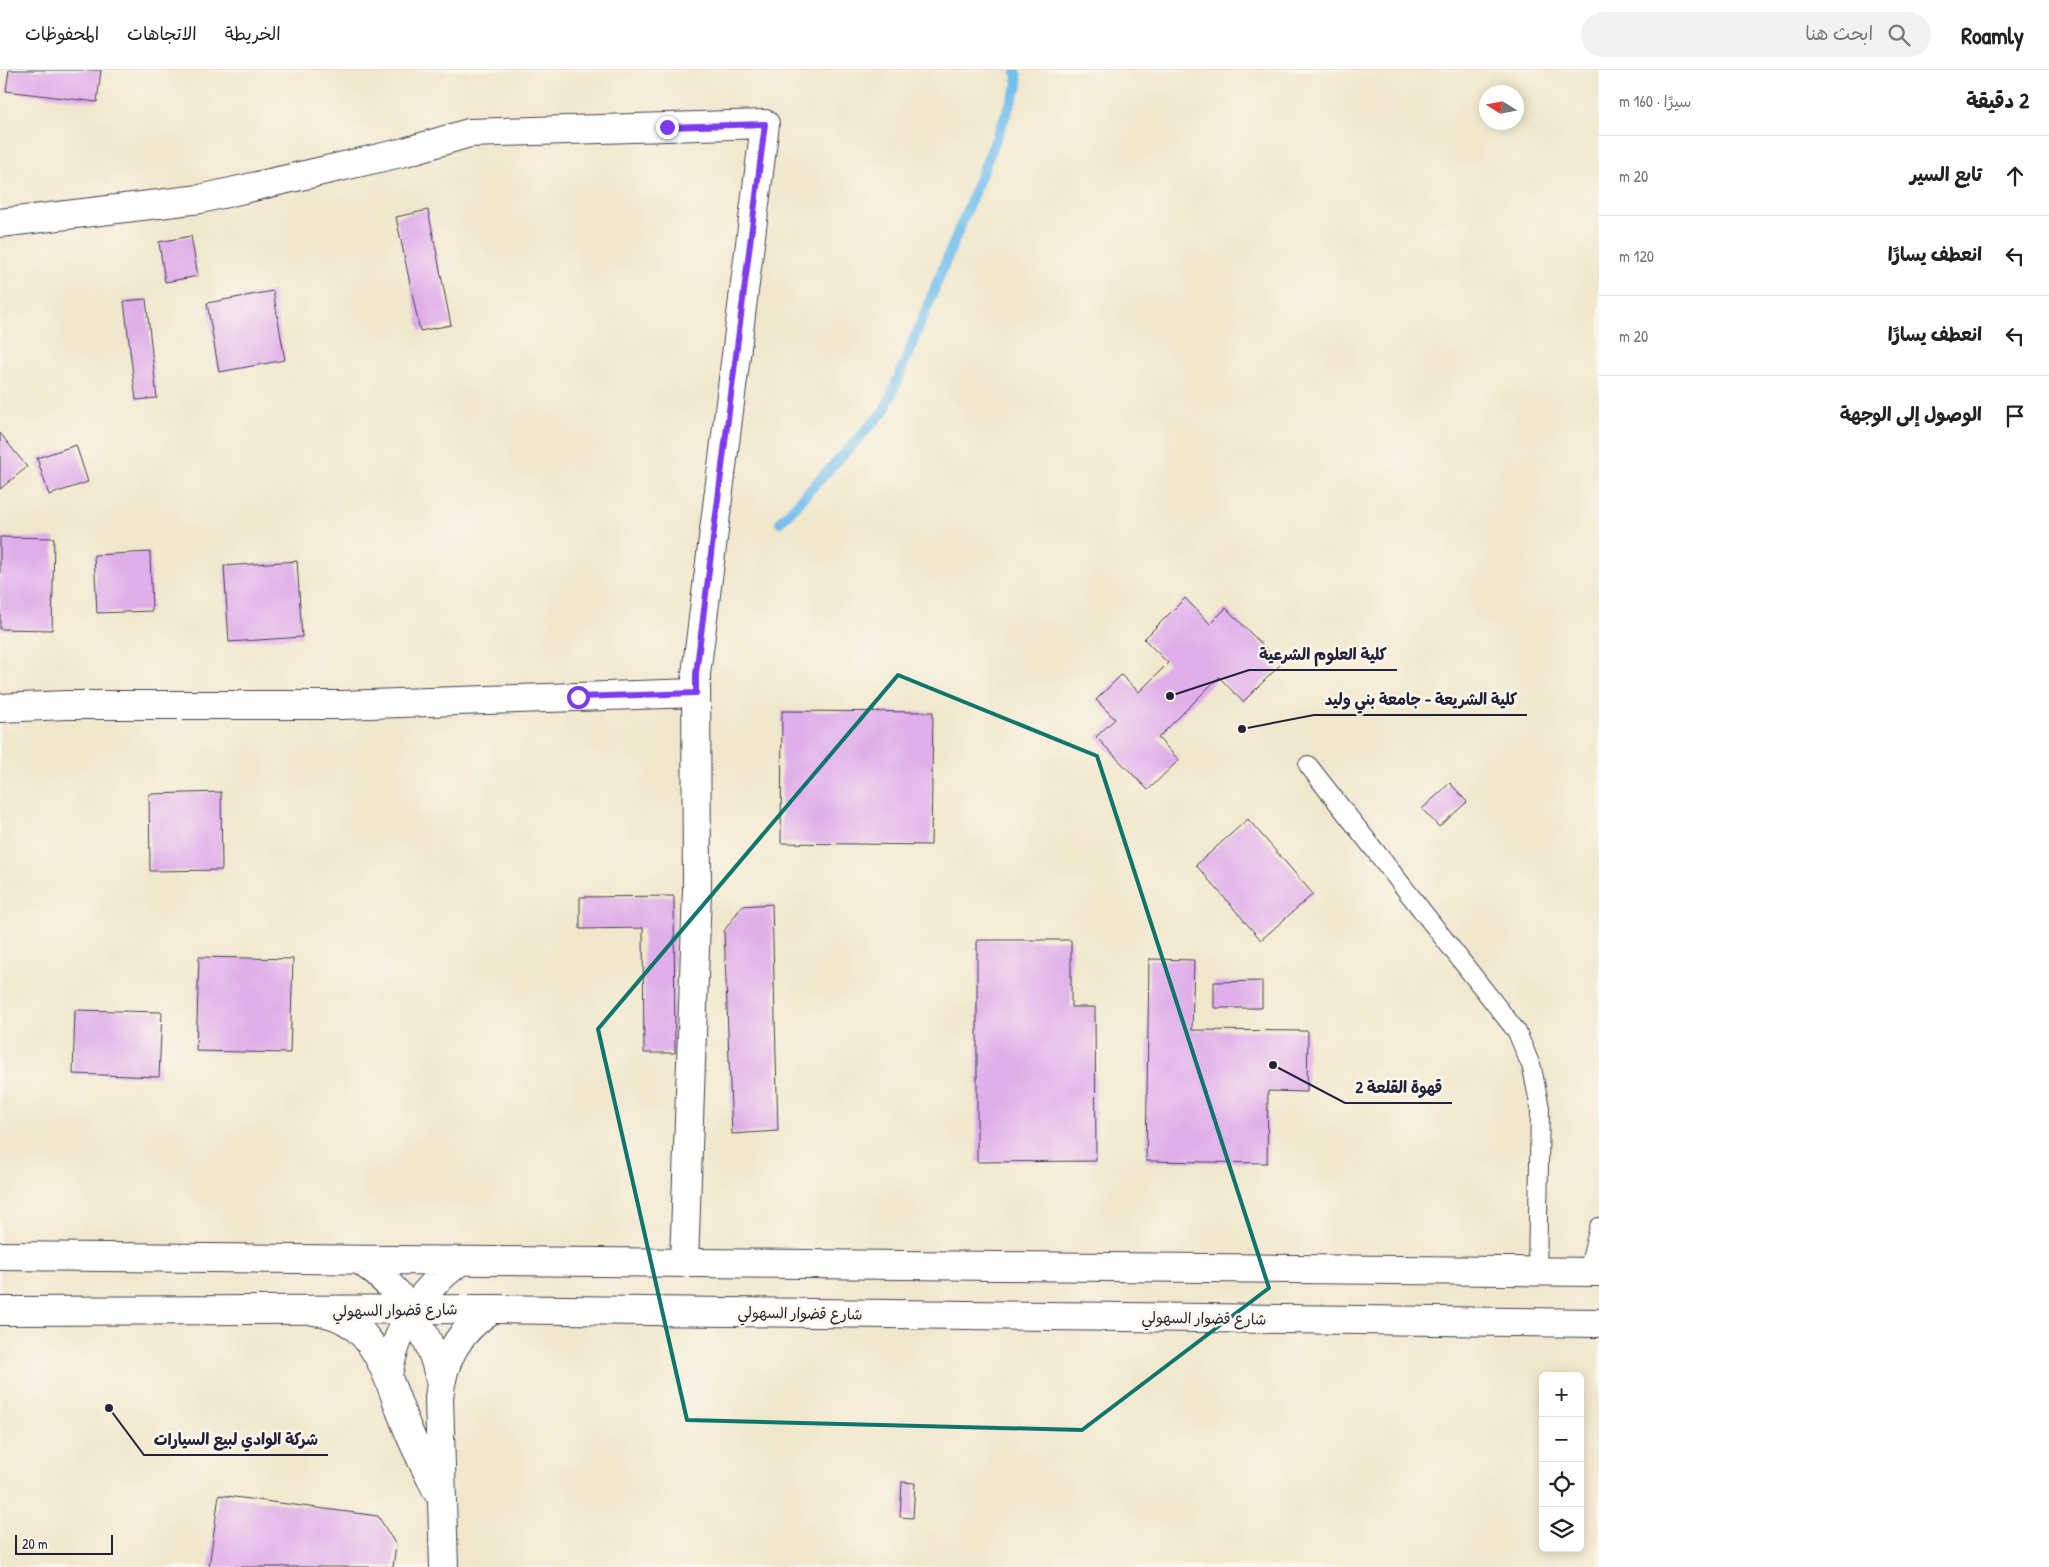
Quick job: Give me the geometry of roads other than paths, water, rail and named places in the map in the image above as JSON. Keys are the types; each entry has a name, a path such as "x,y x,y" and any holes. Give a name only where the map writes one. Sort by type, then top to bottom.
{"main road":[{"path":"0,223 200,199 405,152 469,133 765,124 696,674 697,891 684,1263"},
{"path":"0,708 66,705 342,705 696,693"},
{"path":"0,1256 1594,1272"},
{"path":"360,1260 379,1274 412,1309 430,1343 440,1380"},
{"path":"388,1374 398,1337 412,1309 425,1291 460,1261"},
{"name":"شارع قضوار السهولي","path":"0,1311 314,1311 412,1309 1599,1323"},
{"path":"444,1567 440,1496 438,1398 440,1380 445,1363 464,1332 477,1319 492,1310"},
{"path":"314,1311 329,1312 348,1323 364,1336 378,1352 416,1448 440,1496"}],"lane":[{"path":"1308,765 1488,992 1517,1032 1532,1068 1540,1108 1537,1272"},
{"path":"1594,1272 1599,1227"}],"waterway":[{"path":"780,522 885,410 1018,85 1016,70"}],"place":[{"name":"كلية العلوم الشرعية","path":"1170,696"},
{"name":"كلية الشريعة - جامعة بني وليد","path":"1242,729"},
{"name":"قهوة القلعة 2","path":"1273,1065"},
{"name":"شركة الوادي لبيع السيارات","path":"109,1408"}]}
